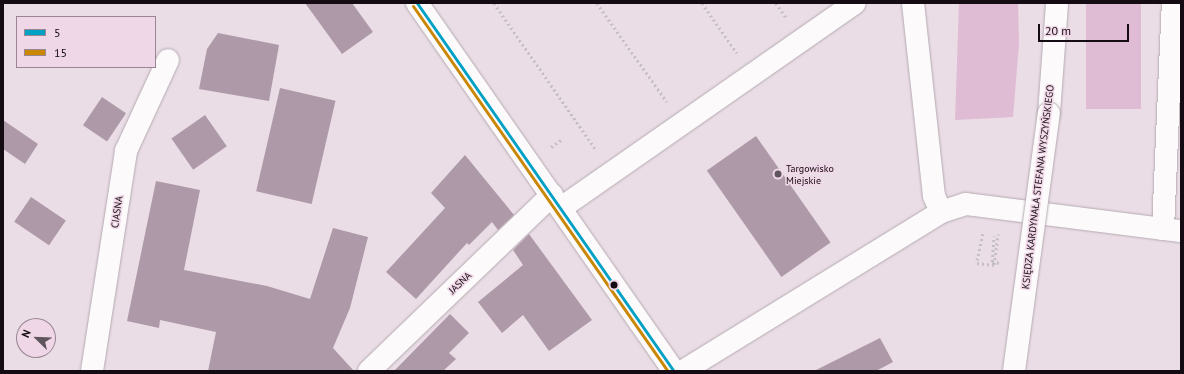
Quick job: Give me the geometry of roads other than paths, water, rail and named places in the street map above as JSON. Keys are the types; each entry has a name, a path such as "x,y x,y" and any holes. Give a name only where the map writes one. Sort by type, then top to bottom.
{"street":[{"path":"417,3 674,371"},
{"name":"JASNA","path":"369,371 556,202 612,173 855,3"},
{"path":"913,3 934,196 941,212"},
{"name":"KSIĘDZA KARDYNAŁA STEFANA WYSZYŃSKIEGO","path":"1014,371 1049,113 1057,3"},
{"path":"684,371 941,212 966,204 1172,230 1173,3"},
{"name":"CIASNA","path":"92,371 126,151 168,60"}],"place":[{"name":"Targowisko Miejskie","path":"778,174"}]}
